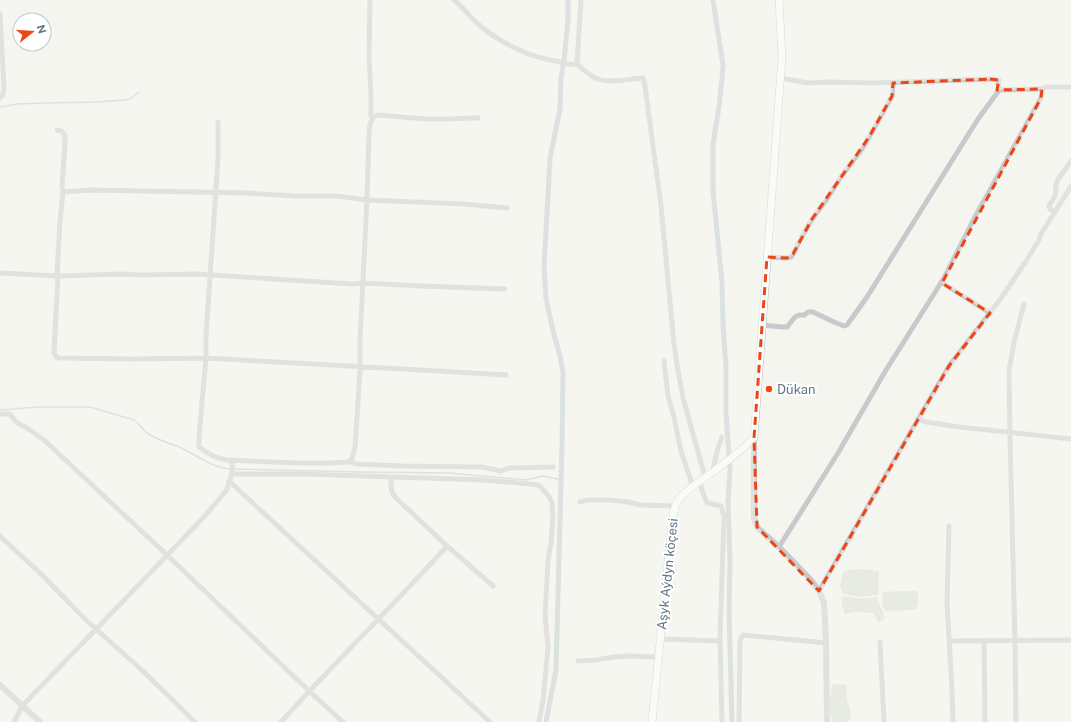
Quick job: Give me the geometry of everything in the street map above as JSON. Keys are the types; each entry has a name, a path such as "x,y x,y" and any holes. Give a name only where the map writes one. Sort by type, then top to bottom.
{"main road":[{"path":"754,438 782,57 779,0"},
{"name":"Aşyk Aýdyn köçesi","path":"652,722 675,506 684,494 692,487 739,453 754,438"}],"street":[{"path":"218,122 216,192 199,447 211,456 232,462 348,462 352,458 355,448 360,366 362,283 369,134 373,117 371,112 368,57 370,0"},
{"path":"454,0 478,24 511,46 532,55 572,65 577,64 595,78 603,80 610,81 643,78 661,206 674,344 678,371 707,503 721,506 724,516 720,641 722,722"},
{"path":"577,64 580,0"},
{"path":"0,14 4,88 3,95 0,98"},
{"path":"780,78 808,83 893,83 990,79 999,80 998,87 1000,89"},
{"path":"767,257 791,257 812,219 862,149 892,96 893,83"},
{"path":"1000,89 1042,90 1047,88 1071,87"},
{"path":"762,325 787,327 795,317 804,315 808,312 813,312 844,326 847,325 867,297 978,119 1000,89"},
{"path":"779,547 838,453 886,370 941,282 1041,98 1042,90"},
{"path":"373,117 378,115 450,120 478,118"},
{"path":"57,130 61,131 64,135 66,143 59,227 54,350 54,355 56,357 133,359 206,358 506,375"},
{"path":"1055,213 1049,206 1055,196 1057,181 1071,161"},
{"path":"819,591 950,366 1002,297 1026,261 1071,186"},
{"path":"63,192 91,190 248,192 295,196 337,196 367,200 463,204 507,208"},
{"path":"0,274 57,276 211,274 352,284 362,283 505,289"},
{"path":"941,282 990,313"},
{"path":"1016,722 1009,372 1014,342 1024,304"},
{"path":"664,361 668,396 681,451 692,487"},
{"path":"0,414 10,414 16,422 44,440 343,722"},
{"path":"918,419 926,422 1071,439"},
{"path":"714,471 718,448 722,437"},
{"path":"754,438 754,518 757,527 811,580 819,591 824,603 827,722"},
{"path":"350,460 356,464 482,467 501,471 509,468 552,467"},
{"path":"14,722 22,706 204,517 226,491 232,473 232,462"},
{"path":"232,473 485,480 538,485 542,488 552,503 552,519 545,616 548,647 543,700 539,722"},
{"path":"391,478 392,493 447,546 493,586"},
{"path":"229,481 490,722"},
{"path":"580,502 588,500 609,500 641,505 675,506"},
{"path":"949,526 947,602 953,722"},
{"path":"0,536 195,722"},
{"path":"281,722 447,546"},
{"path":"739,722 740,640 743,635 826,643"},
{"path":"660,639 720,641"},
{"path":"950,641 1071,640"},
{"path":"984,641 985,722"},
{"path":"880,642 884,722"},
{"path":"578,660 596,660 614,656 658,657"},
{"path":"0,686 40,722"}],"highlighted area":[{"path":"990,79 999,80 997,90 1042,89 1041,98 942,283 990,313 949,366 819,591 757,527 754,438 767,257 787,258 793,254 812,219 869,137 892,96 893,83"}],"shaded area":[{"path":"862,569 879,571 878,595 860,597 843,594 840,586 843,572"},
{"path":"915,591 918,593 916,609 886,611 882,606 883,592"},
{"path":"844,596 853,598 878,597 877,600 883,612 884,620 878,622 874,613 854,612 845,614 842,606 842,598"},
{"path":"832,685 846,685 847,700 851,718 848,722 833,722 831,717 830,704"}],"waterway":[{"path":"546,722 556,670 563,372 546,298 544,267 550,158 560,109 561,78 568,20 568,0"},
{"path":"713,0 723,65 719,107 713,144 713,190 722,283 726,366 726,413 730,470 728,501 732,722"},
{"path":"0,107 17,104 123,100 130,99 139,92"},
{"path":"0,410 39,407 90,407 134,420 145,432 153,437 179,447 217,466 230,469"},
{"path":"234,469 449,473 526,480 543,476 561,480"}],"place":[{"name":"Dükan","path":"769,389"}]}
